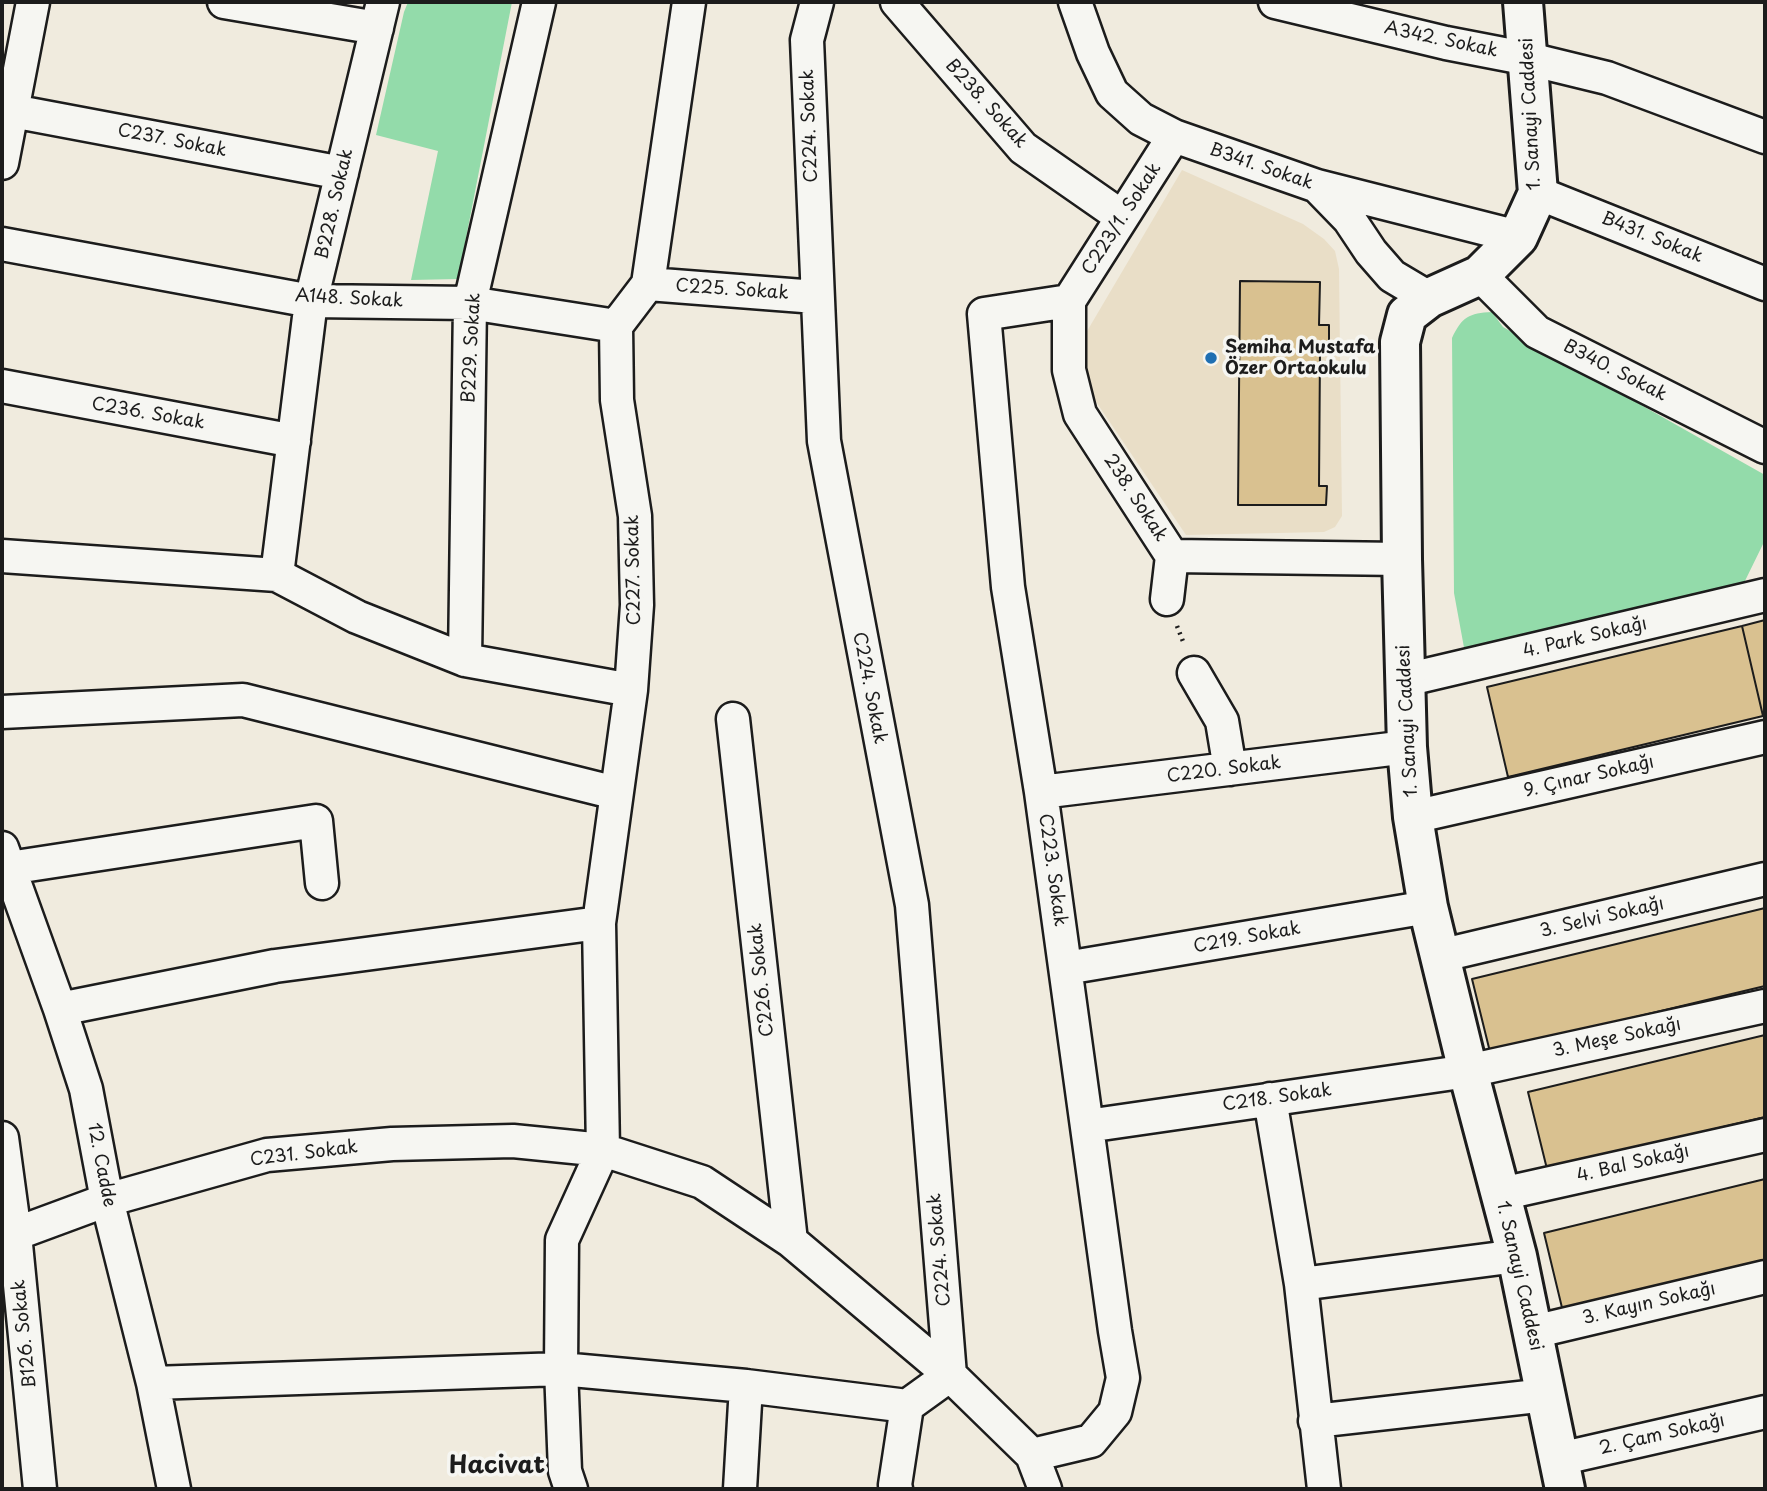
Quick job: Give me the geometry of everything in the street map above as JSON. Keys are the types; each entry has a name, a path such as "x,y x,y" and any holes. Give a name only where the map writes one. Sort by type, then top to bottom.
{"street":[{"path":"2,163 7,110 33,2"},
{"path":"224,2 380,15"},
{"name":"B229. Sokak","path":"465,660 470,303 539,2"},
{"path":"616,326 648,284 689,2"},
{"name":"C224. Sokak","path":"817,2 807,40 824,441 912,905 950,1375"},
{"name":"B238. Sokak","path":"897,2 1023,148 1122,217"},
{"name":"B341. Sokak","path":"1075,2 1093,53 1112,93 1141,119 1174,136 1317,187 1518,237"},
{"name":"A342. Sokak","path":"1275,2 1607,78 1765,137"},
{"name":"1. Sanayi Caddesi","path":"1523,2 1538,193 1518,237 1480,275 1429,298 1407,315 1400,342 1405,680 1413,817 1428,907 1517,1256 1562,1474"},
{"name":"B228. Sokak","path":"278,575 311,301 380,15"},
{"name":"C237. Sokak","path":"7,110 342,173"},
{"name":"C223/1. Sokak","path":"1069,301 1174,136"},
{"path":"1317,187 1349,219 1371,252 1392,276 1429,298"},
{"name":"B431. Sokak","path":"1538,193 1765,284"},
{"name":"A148. Sokak","path":"2,244 311,301 470,303 616,326"},
{"name":"B340. Sokak","path":"1480,275 1537,331 1765,447"},
{"name":"C225. Sokak","path":"648,284 816,297"},
{"name":"238. Sokak","path":"1069,301 1069,370 1080,414 1172,556 1402,559"},
{"name":"C223. Sokak","path":"1032,1455 1091,1441 1115,1412 1123,1378 1041,792 1008,587 984,314 1069,301"},
{"name":"C227. Sokak","path":"603,1150 599,923 631,690 638,605 635,516 617,400 616,326"},
{"name":"C236. Sokak","path":"2,387 294,441"},
{"path":"2,556 278,575 357,617 465,660 631,690"},
{"path":"1167,599 1172,556"},
{"name":"4. Park Sokağı","path":"1405,680 1765,595"},
{"path":"1194,673 1222,721 1230,769"},
{"path":"2,712 243,700 616,793"},
{"name":"C226. Sokak","path":"733,719 790,1241"},
{"name":"9. Çınar Sokağı","path":"1413,817 1765,737"},
{"name":"C220. Sokak","path":"1041,792 1407,747"},
{"path":"5,858 316,821 322,883"},
{"name":"12. Cadde","path":"5,858 61,1009 86,1089 107,1199 153,1383 174,1489"},
{"name":"3. Selvi Sokağı","path":"1439,956 1765,879"},
{"name":"C219. Sokak","path":"1066,968 1428,907"},
{"path":"61,1009 275,966 599,923"},
{"name":"3. Meşe Sokağı","path":"1468,1071 1765,1006"},
{"name":"C218. Sokak","path":"1087,1126 1468,1071"},
{"path":"1270,1099 1301,1284 1324,1489"},
{"name":"4. Bal Sokağı","path":"1501,1194 1765,1135"},
{"name":"B126. Sokak","path":"2,1138 15,1234 40,1489"},
{"name":"C231. Sokak","path":"15,1234 107,1199 267,1155 392,1144 513,1141 603,1150 702,1182 790,1241 950,1375 1032,1455"},
{"path":"570,1489 565,1471 561,1369 562,1240 603,1150"},
{"path":"1301,1284 1517,1256"},
{"name":"3. Kayın Sokağı","path":"1533,1332 1765,1276"},
{"path":"153,1383 561,1369 746,1386 907,1406 950,1375"},
{"path":"740,1489 746,1386"},
{"path":"1315,1422 1546,1395"},
{"path":"896,1489 907,1406"},
{"name":"2. Çam Sokağı","path":"1562,1474 1765,1412"},
{"path":"1032,1455 1045,1489"}],"path":[{"path":"1167,599 1194,673"}],"shaded area":[{"name":"Semiha Mustafa Özer Ortaokulu","path":"1182,170 1303,224 1335,251 1339,269 1342,516 1335,527 1324,532 1186,535 1080,378 1083,338"}],"green space":[{"path":"408,2 512,2 458,279 411,280 438,151 376,135"},
{"path":"1492,312 1503,327 1765,475 1765,540 1742,587 1465,653 1454,593 1452,338 1459,325 1467,318"}],"building":[{"path":"1240,281 1320,282 1319,325 1329,325 1329,352 1320,351 1319,486 1327,486 1326,505 1238,505"},
{"path":"1765,620 1765,715 1763,716 1742,626"},
{"path":"1742,626 1763,716 1508,777 1487,687"},
{"path":"1765,908 1765,986 1490,1052 1472,979"},
{"path":"1765,1035 1765,1117 1547,1169 1528,1092"},
{"path":"1765,1179 1765,1266 1564,1316 1544,1233"}],"place":[{"name":"Semiha Mustafa Özer Ortaokulu","path":"1211,358"}],"district":[{"name":"Hacivat","path":"497,1466"}]}
